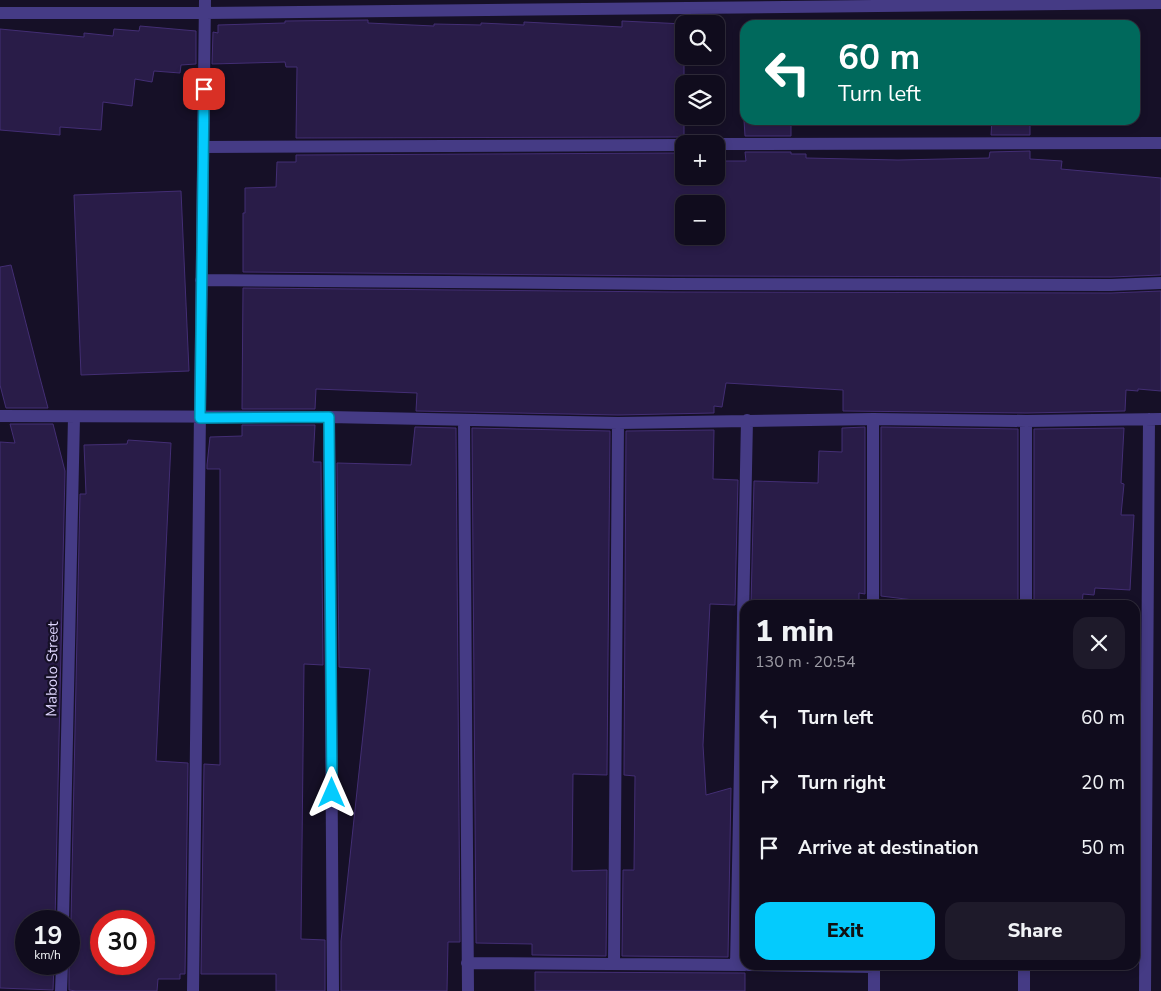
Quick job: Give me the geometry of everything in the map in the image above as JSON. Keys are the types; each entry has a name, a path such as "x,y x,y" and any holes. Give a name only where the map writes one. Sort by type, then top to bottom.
{"street":[{"path":"0,13 205,6 1161,3"},
{"path":"193,991 205,6"},
{"path":"725,144 1161,143"},
{"path":"203,146 675,145"},
{"path":"201,280 672,284 1111,285 1161,283"},
{"path":"0,416 329,417 618,423 873,419 1026,421 1155,419 1145,991"},
{"name":"Mabolo Street","path":"63,910 74,417"},
{"path":"329,417 333,991"},
{"path":"873,419 873,600"},
{"path":"464,420 468,991"},
{"path":"746,600 747,420"},
{"path":"1026,421 1026,600"},
{"path":"614,964 618,423"},
{"path":"467,963 740,965"},
{"path":"874,970 874,991"},
{"path":"1024,970 1024,991"},
{"path":"61,991 62,975"}],"building":[{"path":"368,20 368,23 434,26 434,24 481,25 481,23 524,25 524,22 622,27 622,21 675,24 675,65 684,65 684,75 675,75 675,125 684,125 684,135 675,135 675,137 296,138 297,67 286,67 285,62 212,64 213,32 218,33 218,25 285,23 285,21"},
{"path":"140,26 196,31 196,64 181,65 180,73 154,71 152,82 135,79 132,106 103,102 101,130 60,127 60,135 0,130 0,29 84,37 84,33 113,36 114,29 139,31"},
{"path":"744,125 791,125 791,136 745,136"},
{"path":"992,125 1030,125 1030,135 991,135"},
{"path":"1030,151 1030,159 1062,161 1061,169 1161,178 1161,275 1111,277 672,276 243,272 245,188 276,187 277,162 296,162 296,155 675,153 675,185 725,185 725,161 746,161 745,152 791,152 791,154 806,154 806,158 898,160 989,158 990,152"},
{"path":"181,191 189,371 81,375 74,195"},
{"path":"11,265 48,408 6,408 0,385 0,267"},
{"path":"243,288 672,292 1111,293 1161,291 1161,391 1126,390 1125,411 1026,413 843,411 843,390 726,383 722,407 714,406 714,413 618,415 416,411 417,393 316,389 315,409 242,409"},
{"path":"10,424 53,424 65,471 55,910 15,910 15,975 54,975 53,990 0,988 0,442 15,443"},
{"path":"242,425 315,425 313,462 321,462 323,665 304,664 301,939 325,940 325,991 276,991 276,974 201,974 204,764 220,765 220,469 207,469 207,465 210,437 242,436"},
{"path":"415,427 456,428 460,942 448,942 447,991 341,991 341,941 370,669 339,667 337,463 411,465"},
{"path":"865,427 865,594 859,593 859,600 751,600 754,481 818,483 819,451 842,452 842,428"},
{"path":"881,427 1018,429 1018,600 913,600 881,596"},
{"path":"472,428 610,431 607,775 573,774 572,871 607,870 606,956 532,955 532,944 476,943"},
{"path":"1124,428 1121,483 1124,484 1121,515 1134,515 1130,590 1095,588 1094,595 1083,594 1082,600 1034,600 1034,429"},
{"path":"714,430 713,479 738,480 735,605 710,604 703,745 706,795 731,788 728,957 622,956 623,870 634,870 635,776 624,775 626,431"},
{"path":"128,440 171,443 156,761 188,763 185,974 180,974 180,979 158,979 157,991 69,990 69,975 80,975 80,910 71,910 80,494 86,494 84,445 127,444"},
{"path":"535,972 745,973 745,991 535,991"}],"route":[{"path":"204,89 200,418 329,417 332,793"}]}
